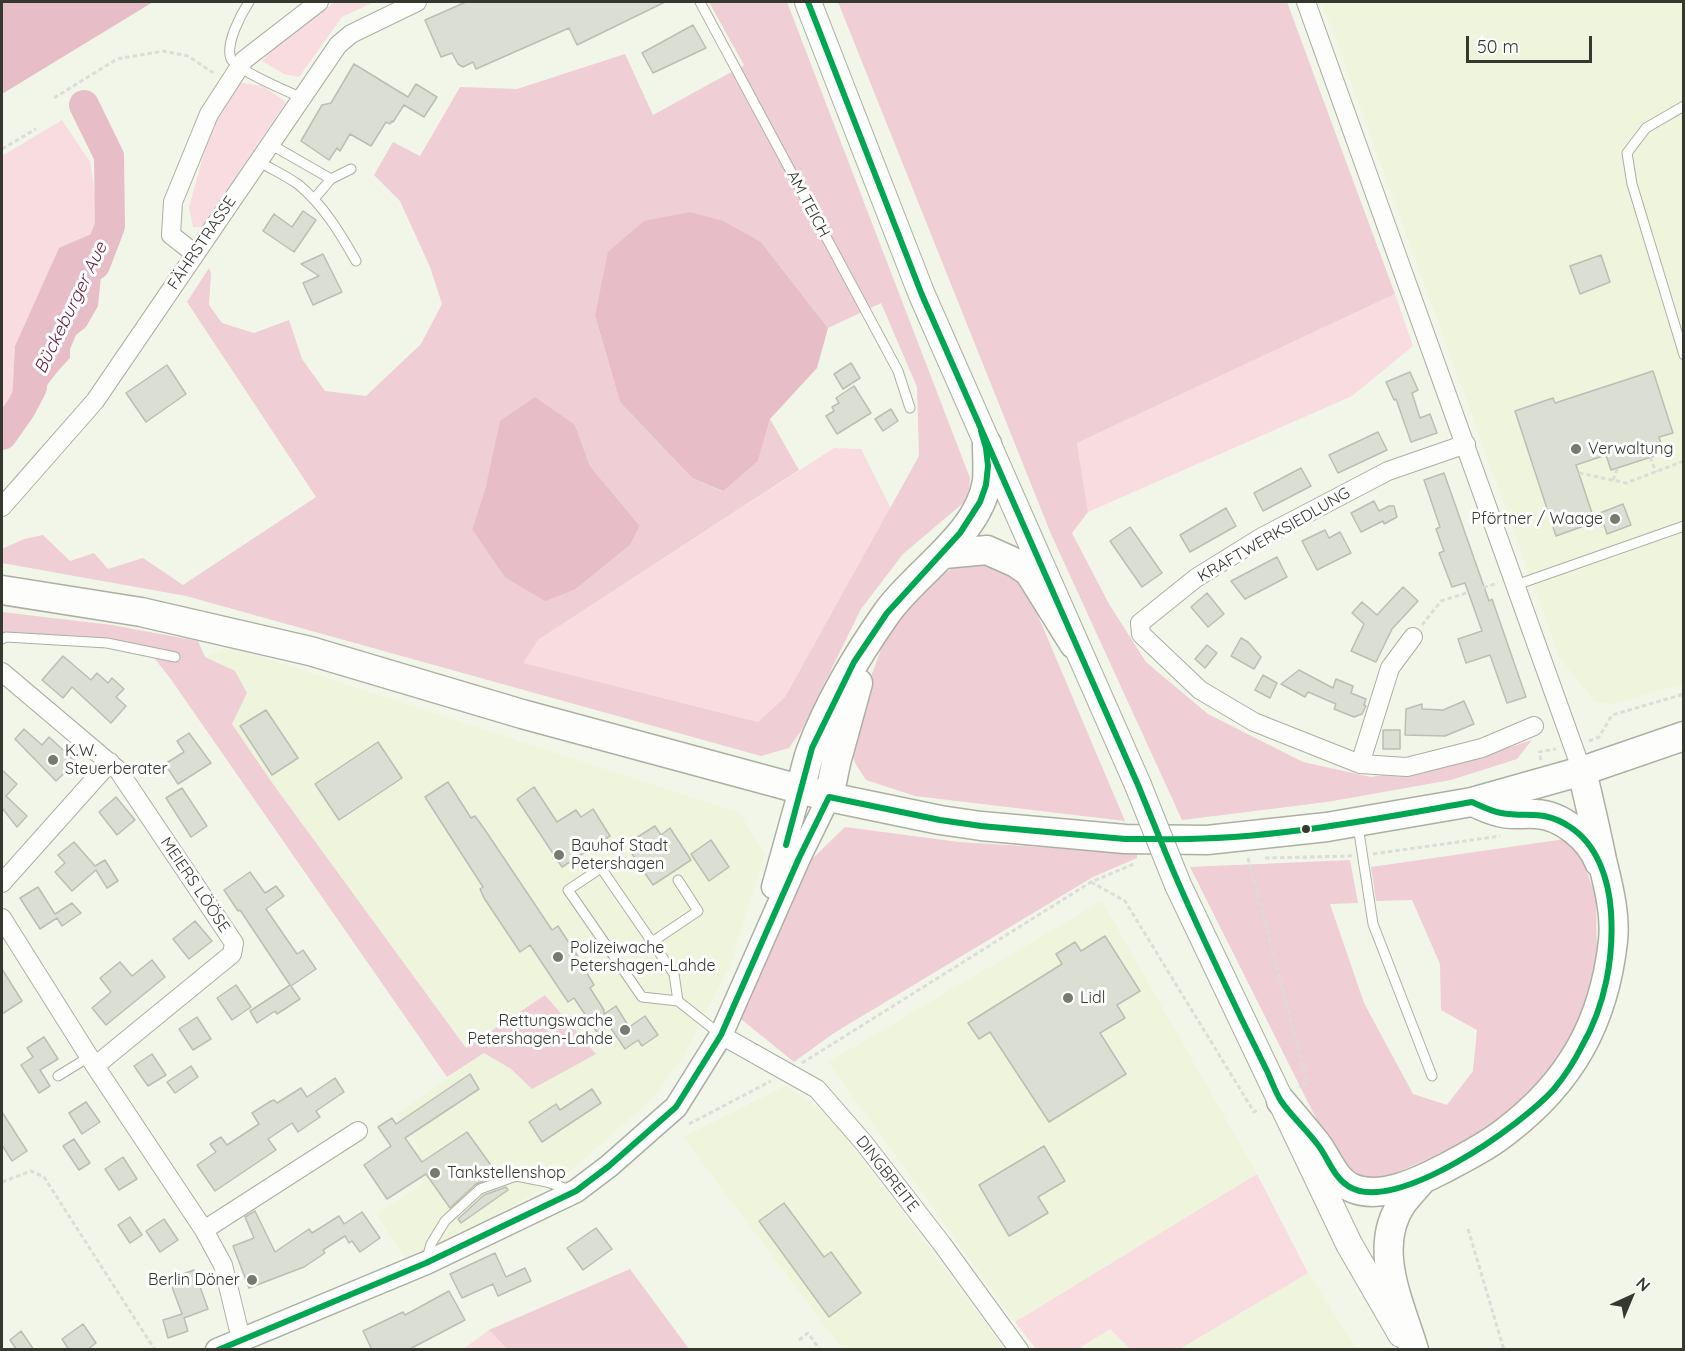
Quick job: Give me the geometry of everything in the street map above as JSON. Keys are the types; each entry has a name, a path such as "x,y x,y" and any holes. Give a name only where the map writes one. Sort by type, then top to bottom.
{"main road":[{"path":"808,2 910,265 1074,644 1138,785 1178,885 1349,1244 1410,1350"},
{"path":"800,790 811,750 844,681 887,612 944,554 967,524 981,500 987,481 987,444"},
{"path":"944,554 987,550 1016,563 1029,572 1074,644"},
{"path":"2,590 141,612 310,651 522,714 830,797 940,820 981,826 1125,839 1208,840 1327,827 1472,802 1578,759 1683,736"},
{"path":"830,797 836,763 856,688 887,612"},
{"path":"1281,1101 1318,1145 1337,1176 1349,1187 1364,1192 1422,1180 1473,1153 1504,1133 1554,1089 1582,1047 1598,1013 1613,938 1610,892 1578,759"},
{"path":"1472,802 1500,813 1538,814 1572,828 1596,854 1610,892"},
{"path":"1414,1350 1388,1262 1388,1240 1402,1203 1422,1180"}],"street":[{"path":"194,253 171,235 173,202 209,114 244,60 319,2"},
{"name":"FÄHRSTRASSE","path":"2,507 95,401 338,45 351,34 417,2"},
{"path":"1306,2 1578,759"},
{"name":"KRAFTWERKSIEDLUNG","path":"1466,444 1388,471 1262,537 1196,578 1140,623 1141,634 1200,690 1254,722 1360,764 1407,767 1482,748 1534,726"},
{"path":"1360,764 1390,668 1413,637"},
{"name":"MEIERS LÖÖSE","path":"2,672 118,770 234,943 231,954 92,1061"},
{"path":"2,883 110,762"},
{"path":"738,998 785,847 800,790"},
{"path":"217,1350 426,1263 576,1191 609,1166 676,1107 722,1035 799,858 830,797"},
{"path":"2,918 92,1061 204,1230 223,1265 242,1340"},
{"name":"DINGBREITE","path":"722,1035 817,1089 864,1143 942,1244 1019,1350"},
{"path":"204,1230 357,1131"}],"lane":[{"path":"249,2 229,45 235,75 302,98"},
{"name":"AM TEICH","path":"700,2 898,371 910,408"},
{"path":"1683,106 1646,128 1627,153 1632,184 1683,356"},
{"path":"270,144 331,179"},
{"path":"258,161 297,184 314,200 339,230 356,261"},
{"path":"314,200 331,179 351,169"},
{"path":"1515,581 1683,526"},
{"path":"2,639 6,637 107,644 175,657"},
{"path":"1357,821 1373,924 1432,1076"},
{"path":"678,1001 674,974 601,868 568,890 642,997 678,1001 722,1035"},
{"path":"652,942 698,911 678,880"},
{"path":"58,1076 92,1061"},
{"path":"426,1263 431,1244 445,1221 480,1189 516,1176 576,1191"}],"path":[{"path":"54,98 117,58 163,51 188,56 235,75"},
{"path":"2,149 36,129"},
{"path":"1650,457 1656,472"},
{"path":"1579,473 1626,483 1683,461"},
{"path":"1613,480 1618,467"},
{"path":"1413,637 1441,601 1515,581"},
{"path":"1578,759 1599,737 1612,716 1683,694"},
{"path":"1248,858 1307,1082 1281,1101"},
{"path":"682,1127 788,1072 1091,882 1125,900 1254,1112"},
{"path":"2,1182 32,1171 44,1177 155,1350"},
{"path":"1468,1229 1504,1350"},
{"path":"799,1340 808,1333 820,1350"}],"shaded area":[{"path":"335,2 374,2 342,17 299,77 284,74 262,61 285,37"},
{"path":"709,2 787,2 970,478 968,499 903,554 861,609 801,731 789,748 761,756 186,596 2,563 2,549 24,539 43,535 70,561 94,553 108,569 143,558 183,585 316,497 187,302 209,268 211,273 209,305 222,323 254,333 289,320 302,359 325,391 366,396 421,344 442,304 430,267 400,201 374,175 393,142 420,156 460,87 517,89 625,54 653,115 744,65","holes":["761,242 828,328 881,303 917,387 919,456 785,697 758,722 523,663 538,640 799,470 770,419 758,461 722,491 692,478 620,402 595,316","575,425 590,466 640,526 630,545 576,589 472,529 486,486"]},
{"path":"838,2 1287,2 1395,294 1077,443 1088,512 1072,533 1109,604 1146,662 1208,714 1303,762 1371,777 1458,764 1532,740 1517,759 1451,780 1327,802 1182,820 1051,534"},
{"path":"1322,2 1683,2 1683,684 1612,704 1595,702 1560,658"},
{"path":"236,82 263,86 286,102 202,227 193,227 189,207 213,121"},
{"path":"62,120 90,162 101,231 59,249 15,346 13,403 2,422 2,156"},
{"path":"1395,294 1413,346 1352,396 1088,512 1077,443"},
{"path":"834,448 861,449 891,509 785,697 758,722 522,663 538,640"},
{"path":"988,562 1017,576 1036,611 1125,821 915,796 866,780 855,763 849,745 854,723 887,633 923,590 956,565"},
{"path":"2,612 112,625 198,641 205,657 235,671 247,693 232,724 273,784 466,1048 545,995 596,1054 532,1089 511,1069 484,1053 447,1077 170,678 144,645 104,640 2,634"},
{"path":"231,647 740,813 765,855 730,965 685,1053 655,1096 566,1175 494,1217 407,1261 377,1214 424,1183 409,1161 419,1147 396,1115 483,1053 511,1069 532,1089 596,1054 545,995 466,1048 273,784 232,724 247,693 205,657"},
{"path":"845,827 959,842 1137,853 1137,858 1093,877 834,1033 794,1062 741,1019 811,860"},
{"path":"1565,839 1583,861 1596,897 1597,965 1575,1036 1523,1106 1473,1140 1376,1181 1362,1181 1340,1166 1190,867 1350,860 1358,903 1330,904 1364,1003 1413,1094 1447,1105 1473,1071 1477,1030 1441,1010 1440,964 1412,900 1376,901 1371,867"},
{"path":"1102,901 1257,1174 1015,1322 828,1062"},
{"path":"787,1085 836,1124 1005,1349 842,1349 683,1137"},
{"path":"1257,1174 1308,1273 1180,1349 1130,1349 1110,1329 1078,1349 1036,1349 1015,1322"},
{"path":"630,1269 689,1349 507,1349 489,1330"},
{"path":"1308,1273 1357,1349 1180,1350"},
{"path":"1110,1329 1130,1349 1078,1350"},
{"path":"489,1330 507,1349 462,1350"}],"water":[{"path":"2,2 153,2 2,94"},
{"path":"690,212 723,221 761,242 828,328 817,368 770,419 758,461 723,491 692,478 620,402 595,316 608,252 644,221"},
{"path":"110,226 113,241 101,276 98,306 86,327 76,335 70,349 70,358 49,383 20,428 11,423 15,346 59,248"},
{"path":"535,397 575,425 590,466 640,526 630,545 576,589 545,601 505,577 472,529 486,486 500,421"}],"building":[{"path":"466,2 665,2 577,45 569,28 476,69 473,62 463,67 458,64 452,53 441,57 425,20"},
{"path":"693,25 706,48 653,73 642,53"},
{"path":"354,64 408,97 416,84 437,97 424,117 404,105 393,122 390,124 386,122 371,146 350,134 340,151 337,148 329,160 301,141 322,105 331,103"},
{"path":"303,211 316,220 294,252 263,231 274,214 292,227"},
{"path":"323,254 342,292 313,305 303,283 319,276 301,264"},
{"path":"1601,255 1610,282 1580,294 1570,266"},
{"path":"851,363 860,378 843,389 834,374"},
{"path":"167,365 186,394 146,422 126,393"},
{"name":"Verwaltung","path":"1653,371 1673,433 1659,437 1664,453 1611,470 1606,455 1576,465 1595,522 1556,536 1515,411 1553,398 1555,403"},
{"path":"1410,372 1418,390 1412,393 1420,418 1430,414 1437,433 1411,442 1396,399 1394,400 1386,382"},
{"path":"854,386 871,413 837,434 826,416 834,411 832,407 839,403 836,398"},
{"path":"891,409 898,421 883,431 875,419"},
{"path":"1378,432 1387,450 1338,473 1329,455"},
{"path":"1301,468 1311,486 1263,511 1254,493"},
{"path":"1444,473 1526,697 1507,703 1490,655 1466,663 1458,639 1482,631 1465,583 1452,587 1439,553 1444,551 1436,529 1440,527 1424,480"},
{"path":"1374,501 1379,511 1394,506 1397,517 1361,532 1351,513"},
{"name":"Pförtner / Waage","path":"1623,504 1631,525 1607,534 1600,513"},
{"path":"1226,508 1236,526 1190,552 1180,535"},
{"path":"1130,527 1162,573 1142,587 1110,541"},
{"path":"1325,530 1329,538 1340,532 1351,553 1317,570 1302,541"},
{"path":"1277,557 1287,577 1245,599 1231,581"},
{"path":"1403,587 1418,601 1392,629 1376,662 1351,651 1364,624 1352,613 1362,602 1377,615"},
{"path":"1207,593 1224,614 1208,627 1191,607"},
{"path":"1241,638 1248,642 1261,657 1254,669 1231,656"},
{"path":"1207,645 1217,653 1205,668 1195,659"},
{"path":"63,656 91,680 97,673 108,683 112,678 124,689 116,697 126,706 111,723 72,687 63,698 42,680"},
{"path":"1299,670 1333,688 1336,679 1353,686 1351,693 1366,699 1364,705 1366,706 1362,714 1354,717 1334,709 1336,704 1308,692 1305,697 1281,684"},
{"path":"1263,675 1277,683 1270,698 1255,690"},
{"path":"1464,701 1474,724 1445,736 1405,735 1406,709 1422,704 1422,709 1443,710"},
{"path":"266,710 298,758 272,775 240,726"},
{"name":"K.W. Steuerberater","path":"24,729 42,745 49,737 76,762 56,781 15,739"},
{"path":"1383,730 1400,730 1400,749 1383,749"},
{"path":"189,733 211,763 178,784 165,764 184,752 177,741"},
{"path":"378,742 402,778 339,820 315,784"},
{"path":"2,770 17,784 6,796 27,816 17,827 2,808"},
{"path":"448,782 471,818 475,816 485,830 552,930 558,926 586,969 594,985 590,988 604,1010 604,1014 616,1006 629,1027 645,1016 658,1035 642,1046 638,1040 625,1049 604,1018 605,1044 574,998 568,1002 530,945 520,952 484,898 480,889 483,887 425,797"},
{"path":"534,787 557,822 576,810 581,817 593,809 610,836 562,867 517,799"},
{"path":"182,788 207,826 191,837 166,798"},
{"path":"116,797 135,820 117,835 99,812"},
{"path":"655,826 661,835 670,828 691,860 653,885 632,854 637,850 631,841"},
{"path":"711,840 729,867 709,881 691,854"},
{"path":"74,842 95,866 105,860 118,881 107,888 96,870 72,891 55,872 65,863 58,855"},
{"path":"250,872 265,893 276,886 284,896 266,909 297,954 303,950 316,969 291,986 300,999 277,1014 275,1011 257,1023 250,1011 290,985 224,890"},
{"path":"38,887 55,914 72,903 81,913 62,926 57,918 40,929 20,898"},
{"path":"195,921 212,941 189,959 173,939"},
{"name":"Lidl","path":"1105,936 1140,991 1117,1005 1125,1018 1100,1033 1126,1074 1049,1122 990,1032 979,1039 968,1023 1062,964 1056,954 1075,942 1081,951"},
{"path":"152,960 165,977 106,1025 92,1008 111,992 100,978 120,962 132,976"},
{"path":"2,969 22,1001 2,1014"},
{"path":"236,985 251,1007 232,1020 217,998"},
{"path":"197,1017 211,1039 193,1050 179,1029"},
{"path":"44,1037 58,1059 40,1070 50,1086 39,1093 21,1065 33,1057 27,1048"},
{"path":"152,1054 166,1075 148,1086 134,1066"},
{"path":"191,1066 198,1077 175,1093 167,1082"},
{"path":"470,1074 479,1089 405,1138 422,1162 467,1132 498,1175 476,1184 450,1208 426,1174 387,1199 364,1165 391,1146 378,1127 392,1118 396,1124"},
{"path":"335,1078 344,1092 316,1111 320,1117 298,1132 292,1123 268,1139 276,1150 215,1191 197,1165 216,1152 210,1144 221,1137 227,1145 259,1124 252,1113 271,1101 274,1100 277,1103 301,1088 307,1097"},
{"path":"592,1089 601,1103 542,1142 529,1122 556,1104 560,1110"},
{"path":"86,1102 100,1122 82,1134 69,1113"},
{"path":"2,1112 27,1151 12,1161 2,1145"},
{"path":"74,1139 90,1163 79,1170 63,1146"},
{"path":"1044,1146 1065,1181 1038,1197 1048,1213 1009,1236 979,1185"},
{"path":"123,1157 137,1179 119,1190 105,1169"},
{"path":"506,1187 508,1190 461,1223 458,1219 484,1195"},
{"path":"784,1203 824,1257 831,1252 861,1293 829,1317 759,1221"},
{"path":"255,1211 275,1252 309,1229 312,1233 339,1216 344,1224 362,1212 380,1238 360,1252 352,1241 349,1243 345,1236 323,1250 325,1253 304,1267 249,1288 233,1246 254,1238 245,1217"},
{"path":"130,1217 142,1235 130,1243 118,1225"},
{"path":"164,1219 178,1240 160,1252 146,1231"},
{"path":"596,1228 612,1249 583,1270 567,1248"},
{"path":"495,1253 506,1277 525,1268 531,1281 498,1296 493,1284 462,1298 450,1274"},
{"path":"194,1270 208,1309 184,1318 188,1331 168,1338 163,1320 182,1314 169,1279"},
{"path":"449,1291 465,1320 408,1350 372,1350 363,1331 403,1312 405,1315"},
{"path":"83,1324 96,1343 87,1350 69,1350 62,1339"},
{"path":"21,1331 34,1350 17,1350 10,1340"}],"waterway":[{"name":"Bückeburger Aue","path":"84,105 109,156 110,226 95,265"},
{"name":"Bückeburger Aue","path":"2,435 21,408 32,387"}],"transit line":[{"path":"808,2 922,295 1160,839"},
{"path":"786,845 812,748 854,662 887,613 960,533 980,502 986,485 988,466 981,431"},
{"path":"218,1350 426,1263 576,1191 609,1166 676,1107 721,1035 799,858 829,797 981,826 1125,839 1160,839"},
{"path":"1472,802 1501,813 1543,816 1560,821 1580,835 1595,854 1608,888 1612,929 1609,964 1597,1015 1573,1063 1554,1089 1515,1123 1487,1143 1457,1162 1425,1178 1395,1189 1369,1192 1348,1186 1279,1098 1199,929 1160,839 1239,837 1278,833 1472,802"}],"place":[{"name":"Verwaltung","path":"1576,449"},
{"name":"Pförtner / Waage","path":"1615,519"},
{"name":"K.W. Steuerberater","path":"53,760"},
{"name":"Bauhof Stadt Petershagen","path":"559,855"},
{"name":"Polizeiwache Petershagen-Lahde","path":"558,957"},
{"name":"Lidl","path":"1068,998"},
{"name":"Rettungswache Petershagen-Lahde","path":"625,1030"},
{"name":"Tankstellenshop","path":"435,1173"},
{"name":"Berlin Döner","path":"252,1280"}]}
